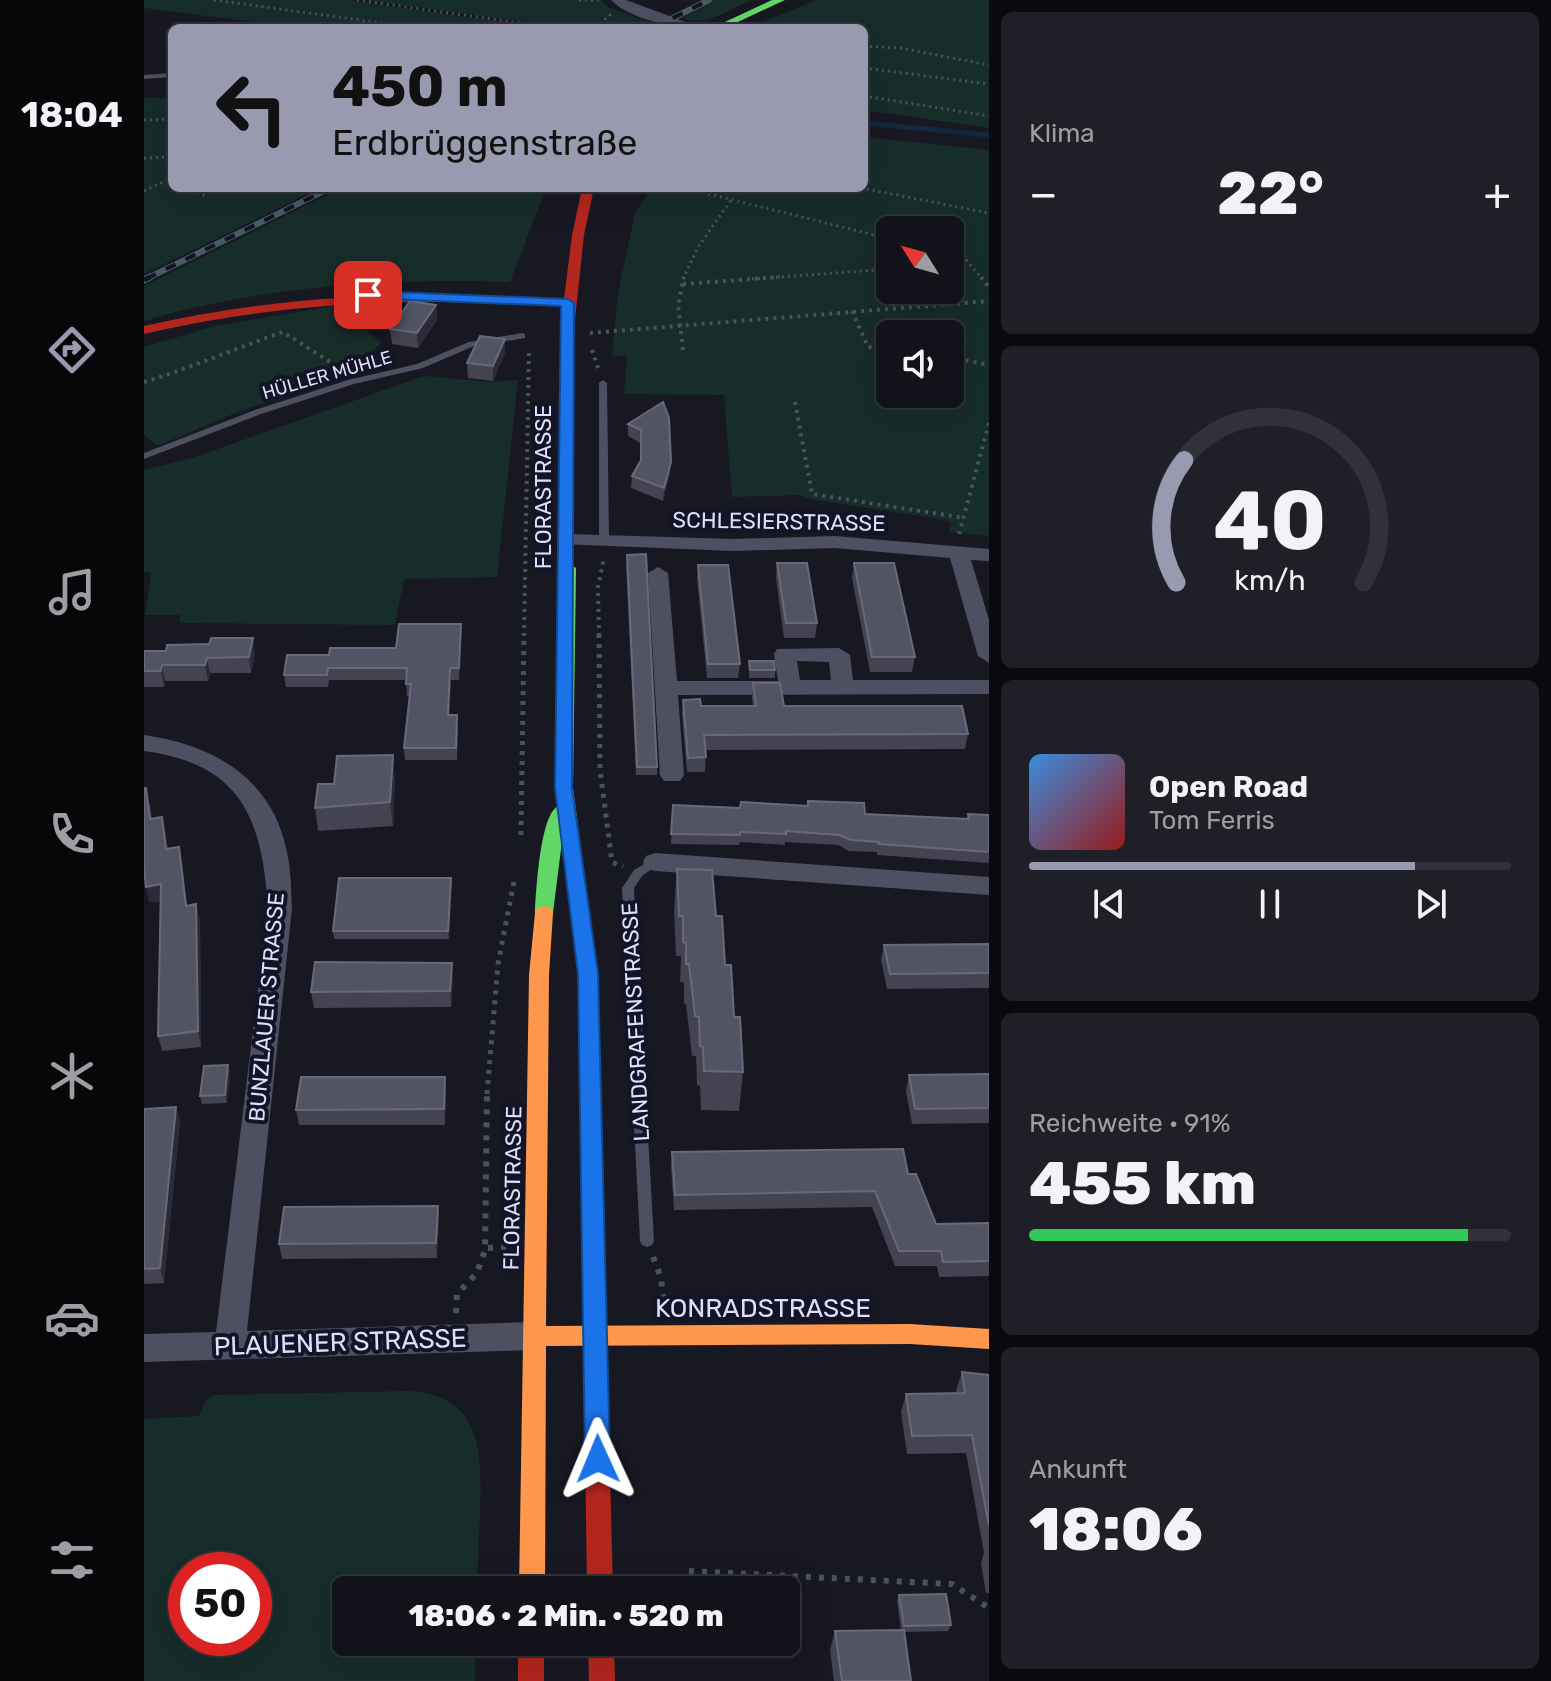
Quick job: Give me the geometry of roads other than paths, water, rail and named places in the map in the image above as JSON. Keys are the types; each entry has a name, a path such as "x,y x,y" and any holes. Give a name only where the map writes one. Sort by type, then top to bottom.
{"main road":[{"path":"726,24 780,0"},
{"name":"FLORASTRASSE","path":"587,192 575,237 566,333 568,540 564,788 588,974 600,1576"},
{"path":"144,330 181,319 304,299 382,295 568,303"},
{"name":"FLORASTRASSE","path":"532,1576 539,975 548,863 564,788"},
{"name":"KONRADSTRASSE","path":"536,1336 910,1334 989,1339"},
{"path":"531,1656 531,1681"},
{"path":"601,1656 602,1681"}],"street":[{"path":"617,0 629,8 682,24"},
{"name":"SCHLESIERSTRASSE","path":"568,540 733,545 835,542 989,555"},
{"path":"958,551 989,656"},
{"path":"658,573 672,775"},
{"path":"790,687 785,654 839,655 843,687"},
{"path":"667,688 989,687"},
{"name":"BUNZLAUER STRASSE","path":"144,743 185,750 232,774 271,836 277,871 280,908 230,1346"},
{"path":"647,867 738,866 778,873 989,886"},
{"name":"PLAUENER STRASSE","path":"144,1348 536,1336"}],"lane":[{"path":"144,77 168,75"},
{"name":"HÜLLER MÜHLE","path":"144,456 258,412 351,382 420,366 472,344 522,336"},
{"path":"603,383 604,541"},
{"name":"LANDGRAFENSTRASSE","path":"647,867 628,888 647,1241"}],"waterway":[{"path":"868,123 989,135"}],"railway":[{"path":"661,24 709,0"},
{"path":"146,279 322,192"},
{"path":"146,279 150,277"}]}
